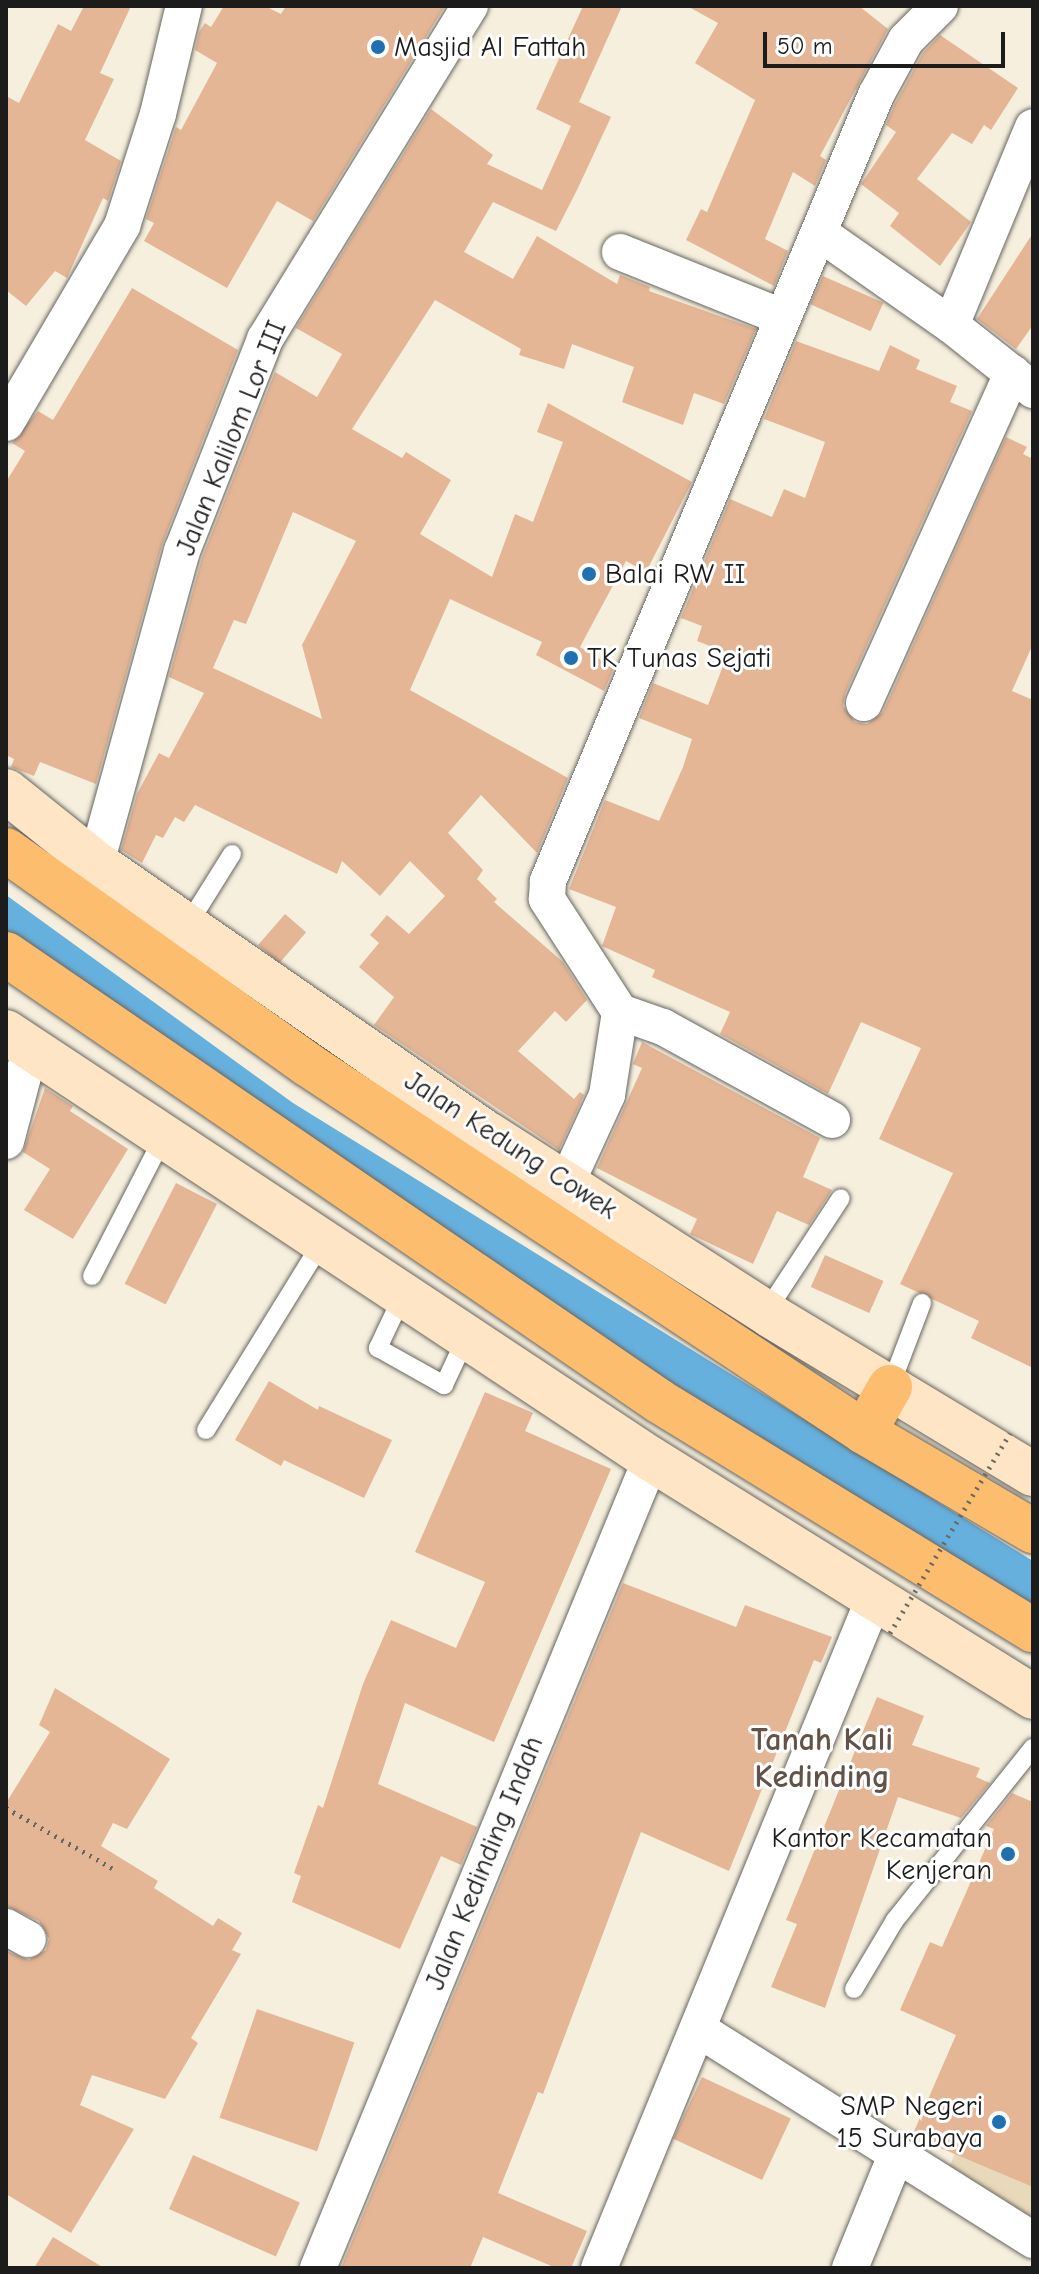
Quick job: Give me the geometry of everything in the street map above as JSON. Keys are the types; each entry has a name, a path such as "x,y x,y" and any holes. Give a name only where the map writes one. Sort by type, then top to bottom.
{"highway":[{"name":"Jalan Kedung Cowek","path":"6,850 307,1064 864,1432 1033,1531"},
{"path":"6,954 659,1401 1033,1630"},
{"path":"864,1432 890,1387"}],"main road":[{"name":"Jalan Kedung Cowek","path":"6,791 96,863 488,1134 765,1312 1033,1474"},
{"path":"18,1041 882,1614 1033,1697"}],"street":[{"path":"6,423 122,226 158,114 184,6"},
{"name":"Jalan Kalilom Lor III","path":"96,863 182,551 265,339 470,6"},
{"path":"832,1120 663,1027 620,1012 545,893 782,317 821,234 876,95 906,40 940,6"},
{"path":"951,325 1033,127"},
{"path":"821,234 951,325 1022,381 864,703"},
{"path":"620,252 782,317"},
{"path":"567,1182 607,1095 620,1012"},
{"path":"6,1141 18,1041"},
{"name":"Jalan Kedinding Indah","path":"318,2268 651,1459"},
{"path":"599,2268 698,2029 882,1614"},
{"path":"698,2029 1033,2240"},
{"path":"850,2268 896,2155"}],"lane":[{"path":"187,926 232,854"},
{"path":"92,1276 163,1138"},
{"path":"765,1312 841,1198"},
{"path":"206,1430 322,1242"},
{"path":"403,1295 378,1348 444,1385 467,1336"},
{"path":"890,1387 922,1303"},
{"path":"854,1989 895,1920 1033,1748"}],"path":[{"path":"882,1614 1010,1433"},
{"path":"6,1808 112,1868"}],"shaded area":[{"name":"SMP Negeri 15 Surabaya","path":"1033,1948 1033,2218 950,2166"}],"water":[{"path":"6,895 293,1103 1033,1561 1033,1608 505,1281 6,937"}],"building":[{"path":"84,6 131,6 100,73 114,79 85,140 121,161 108,201 103,198 67,278 55,271 26,306 6,290 6,96 19,103 58,24 71,31"},
{"path":"224,6 265,6 281,14 286,6 445,6 313,221 277,201 227,288 144,241 154,223 146,219 176,127 181,130 217,63 195,50 199,32 205,23 211,27"},
{"path":"583,6 622,6 579,102 611,117 556,231 493,202 464,252 513,279 537,236 617,284 620,275 650,287 649,291 756,329 724,404 694,393 683,425 622,402 634,367 572,344 564,369 519,355 521,349 435,300 352,429 402,458 406,452 451,480 420,534 492,577 515,514 533,522 563,442 537,432 548,403 692,482 646,572 626,561 580,647 614,668 604,691 536,655 542,642 450,599 410,690 568,778 537,853 481,795 448,833 483,870 477,879 497,899 494,902 563,962 587,1000 566,1022 555,1011 518,1051 574,1099 580,1092 584,1095 559,1150 374,1025 394,997 359,967 379,943 370,935 387,915 409,934 445,896 410,861 380,896 342,861 337,874 195,805 184,822 175,817 163,838 156,835 142,863 121,850 137,794 159,753 169,758 204,693 169,677 202,558 275,372 317,397 342,354 296,328 431,109 493,155 487,164 542,190 571,126 536,109","holes":["293,512 356,541 302,645 322,719 213,668 234,620 246,624"]},
{"path":"687,6 859,6 888,29 820,156 826,160 815,186 793,172 765,239 788,251 774,286 686,240 701,209 707,212 755,100 695,63 718,23"},
{"path":"940,35 1018,88 991,130 984,125 972,144 952,133 917,179 971,222 940,266 890,226 899,213 861,184 896,132 886,125 895,104 923,53"},
{"path":"1033,233 1033,325 1016,349 977,319"},
{"path":"823,276 883,303 871,331 810,304"},
{"path":"132,288 238,350 162,545 96,784 40,762 34,776 11,767 14,759 6,755 6,482 25,451 12,443 38,411 53,420"},
{"path":"796,341 879,371 890,345 920,360 916,369 957,386 950,402 972,411 845,694 843,706 855,722 867,724 883,712 1006,437 1027,447 1023,454 1033,459 1033,644 1012,691 1033,700 1033,1368 971,1338 979,1321 900,1284 953,1173 879,1139 921,1048 861,1022 828,1094 720,1034 730,1012 652,977 655,970 602,946 616,907 569,889 605,800 659,821 683,767 692,739 639,718 653,683 708,705 728,653 697,641 702,626 681,618 730,499 772,517 784,489 805,498 825,442 764,419"},
{"path":"285,914 306,932 279,963 258,945"},
{"path":"642,1042 820,1138 803,1177 832,1190 809,1225 777,1211 753,1264 690,1234 697,1219 597,1168 642,1068 633,1064"},
{"path":"45,1088 73,1106 70,1111 128,1149 73,1239 24,1210 50,1169 23,1152"},
{"path":"176,1183 217,1204 166,1305 125,1284"},
{"path":"825,1255 883,1281 869,1313 811,1287"},
{"path":"269,1381 318,1410 319,1406 392,1440 364,1498 284,1460 281,1466 235,1440"},
{"path":"485,1392 533,1413 525,1431 611,1469 494,1742 405,1703 378,1784 477,1827 461,1865 441,1856 400,1949 292,1902 301,1876 294,1873 318,1805 323,1808 363,1684 391,1620 456,1648 485,1582 415,1552"},
{"path":"623,1583 736,1627 745,1605 832,1637 821,1663 814,1660 729,1871 641,1832 543,2094 538,2092 498,2193 587,2231 571,2268 556,2268 483,2237 470,2268 341,2268"},
{"path":"55,1688 170,1759 127,1829 113,1823 101,1846 158,1881 154,1888 213,1926 218,1918 242,1933 232,1950 241,1954 191,2038 198,2043 165,2099 92,2075 80,2105 134,2129 71,2233 6,2194 6,1951 29,1960 46,1950 49,1939 39,1921 6,1906 6,1803 50,1732 39,1725"},
{"path":"877,1697 924,1716 912,1745 980,1768 976,1777 990,1783 961,1818 898,1797 825,2008 771,1987 797,1924 786,1920"},
{"path":"1012,1793 1033,1802 1033,2187 912,2136 956,2035 900,2010 930,1942 942,1947 994,1829 986,1826"},
{"path":"257,2009 354,2043 317,2151 220,2118"},
{"path":"702,2077 791,2118 762,2180 673,2139"},
{"path":"193,2155 300,2203 276,2256 169,2209"},
{"path":"53,2237 104,2268 34,2268"}],"place":[{"name":"Masjid Al Fattah","path":"378,47"},
{"name":"Balai RW II","path":"589,574"},
{"name":"TK Tunas Sejati","path":"571,658"},
{"name":"Kantor Kecamatan Kenjeran","path":"1008,1854"},
{"name":"SMP Negeri 15 Surabaya","path":"999,2122"}],"district":[{"name":"Tanah Kali Kedinding","path":"822,1760"}]}
